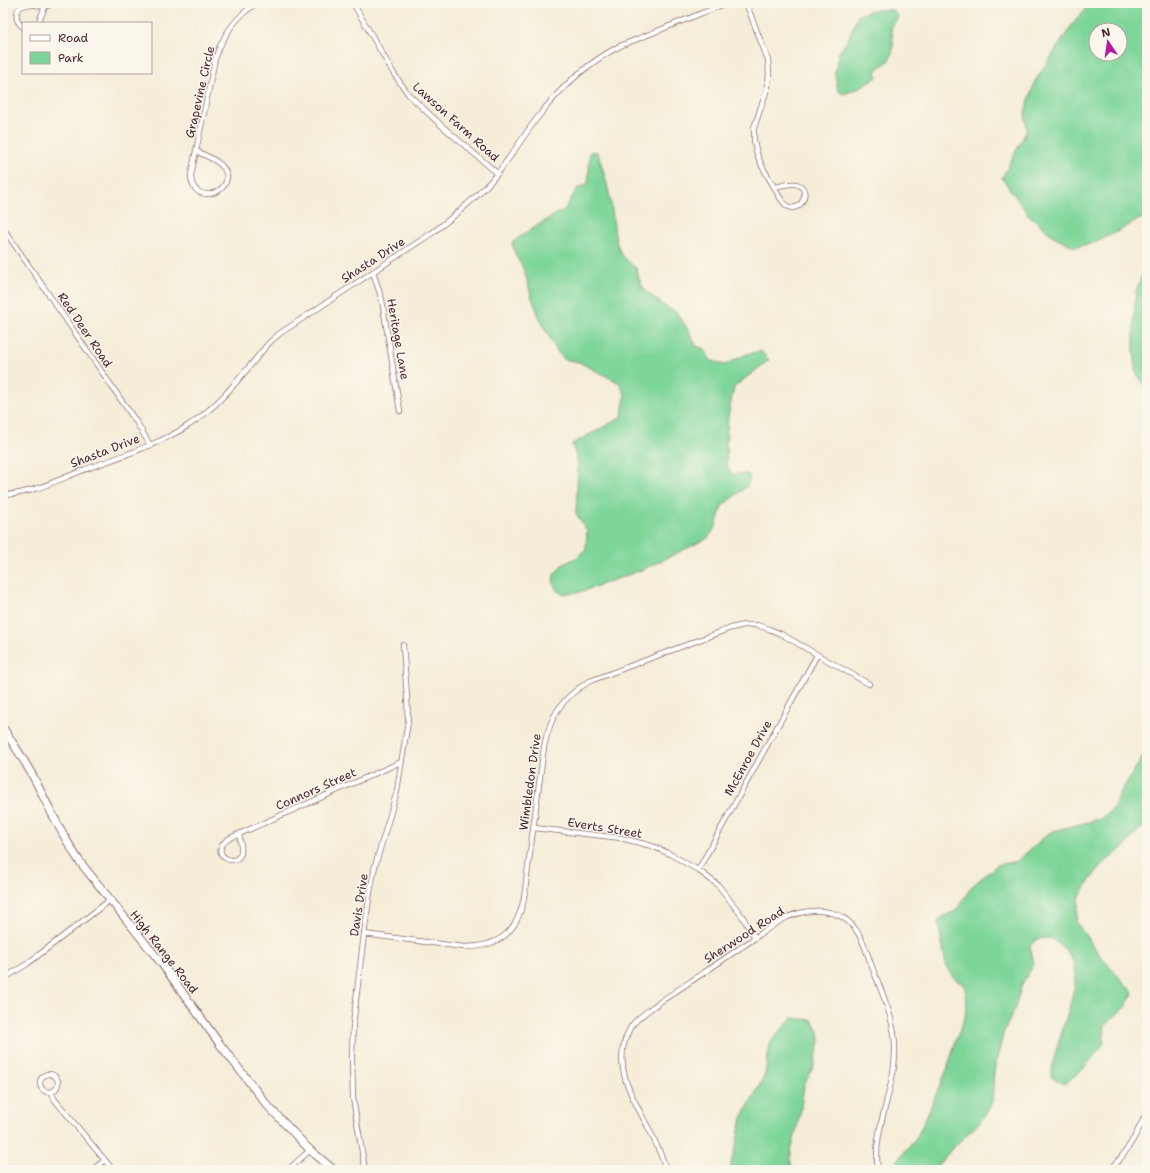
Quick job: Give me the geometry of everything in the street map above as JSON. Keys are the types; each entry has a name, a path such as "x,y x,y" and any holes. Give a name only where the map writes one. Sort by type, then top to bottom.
{"street":[{"path":"22,26 16,17 17,12 24,5 29,4 45,7 53,3"},
{"name":"Grapevine Circle","path":"196,151 218,163 225,171 225,182 221,190 216,193 202,193 197,190 192,181 196,151 215,59 219,46 229,29 239,18 257,3"},
{"name":"Lawson Farm Road","path":"354,3 394,74 409,95 442,126 497,173"},
{"name":"Shasta Drive","path":"3,495 38,488 150,445 178,432 200,418 220,400 269,343 279,334 453,217 477,196 497,173 545,108 567,84 587,66 620,46 727,3"},
{"path":"746,3 768,60 770,73 768,86 754,128 754,141 757,154 762,166 774,187 782,201 791,207 798,206 803,201 803,190 798,185 791,184 774,187"},
{"path":"38,22 45,7"},
{"name":"Red Deer Road","path":"3,228 137,423 150,445"},
{"name":"Heritage Lane","path":"373,272 382,300 400,411"},
{"name":"Wimbledon Drive","path":"364,934 464,947 478,947 491,943 508,933 516,923 521,911 534,828 546,734 553,716 560,705 579,687 590,681 718,632 744,626 757,625 769,629 869,684"},
{"name":"Davis Drive","path":"365,1170 353,1098 353,1025 370,892 375,866 395,797 408,721 402,645"},
{"name":"McEnroe Drive","path":"698,870 817,655"},
{"name":"High Range Road","path":"3,728 23,759 69,846 80,862 162,964 219,1043 267,1105 310,1150 334,1170"},
{"name":"Connors Street","path":"239,834 240,854 235,859 226,859 220,851 222,845 228,840 239,834 401,762"},
{"name":"Everts Street","path":"534,828 621,838 670,854 698,870 718,886 742,916 756,938"},
{"path":"3,979 27,964 110,900"},
{"name":"Sherwood Road","path":"666,1170 654,1139 633,1099 622,1068 622,1055 627,1036 633,1024 641,1015 788,916 814,910 827,911 840,915 850,923 858,933 889,1012 895,1038 896,1051 877,1148 878,1170"},
{"path":"45,1074 51,1074 57,1079 57,1086 51,1092 45,1092 40,1086 40,1080 45,1074"},
{"path":"51,1092 55,1100 112,1170"},
{"path":"1110,1170 1129,1147 1147,1111"},
{"path":"288,1170 310,1150"},
{"path":"92,1170 105,1160"}],"green space":[{"path":"1090,3 1147,3 1147,215 1115,233 1090,244 1074,247 1052,235 1027,213 1002,178 1027,130 1025,113 1035,81 1072,25"},
{"path":"874,10 893,10 898,17 891,28 893,46 892,54 887,62 876,69 877,77 857,89 844,94 838,91 835,73 838,54 849,38 858,15"},
{"path":"590,152 597,152 604,173 619,250 628,262 636,268 640,282 646,292 667,308 675,311 688,329 696,346 705,349 710,360 725,365 747,354 761,351 769,360 734,387 728,417 726,443 727,465 731,474 748,474 750,479 747,486 722,506 716,526 708,538 642,570 580,592 562,594 557,591 553,581 554,575 562,565 576,558 586,549 587,531 576,513 578,463 572,444 622,417 625,395 620,383 579,362 564,359 558,353 540,319 524,270 516,256 512,243 525,233 565,209 577,189 588,184"},
{"path":"1147,261 1147,389 1137,374 1134,352 1134,315 1136,291"},
{"path":"1147,750 1147,824 1138,831 1126,845 1102,865 1090,880 1079,898 1076,922 1101,957 1133,993 1125,1007 1105,1025 1103,1045 1083,1069 1064,1084 1051,1077 1054,1058 1075,986 1074,963 1065,949 1051,938 1037,939 1030,946 1034,964 1022,984 1015,1008 1003,1034 994,1071 992,1102 981,1121 933,1170 890,1170 918,1135 947,1070 965,1017 967,999 964,985 955,979 946,965 938,921 946,915 956,911 971,887 997,865 1017,861 1053,831 1100,819 1112,810 1120,793"},
{"path":"792,1018 812,1020 819,1032 820,1041 814,1066 804,1085 800,1114 791,1152 791,1170 731,1170 731,1163 742,1118 765,1075 770,1043"}]}
